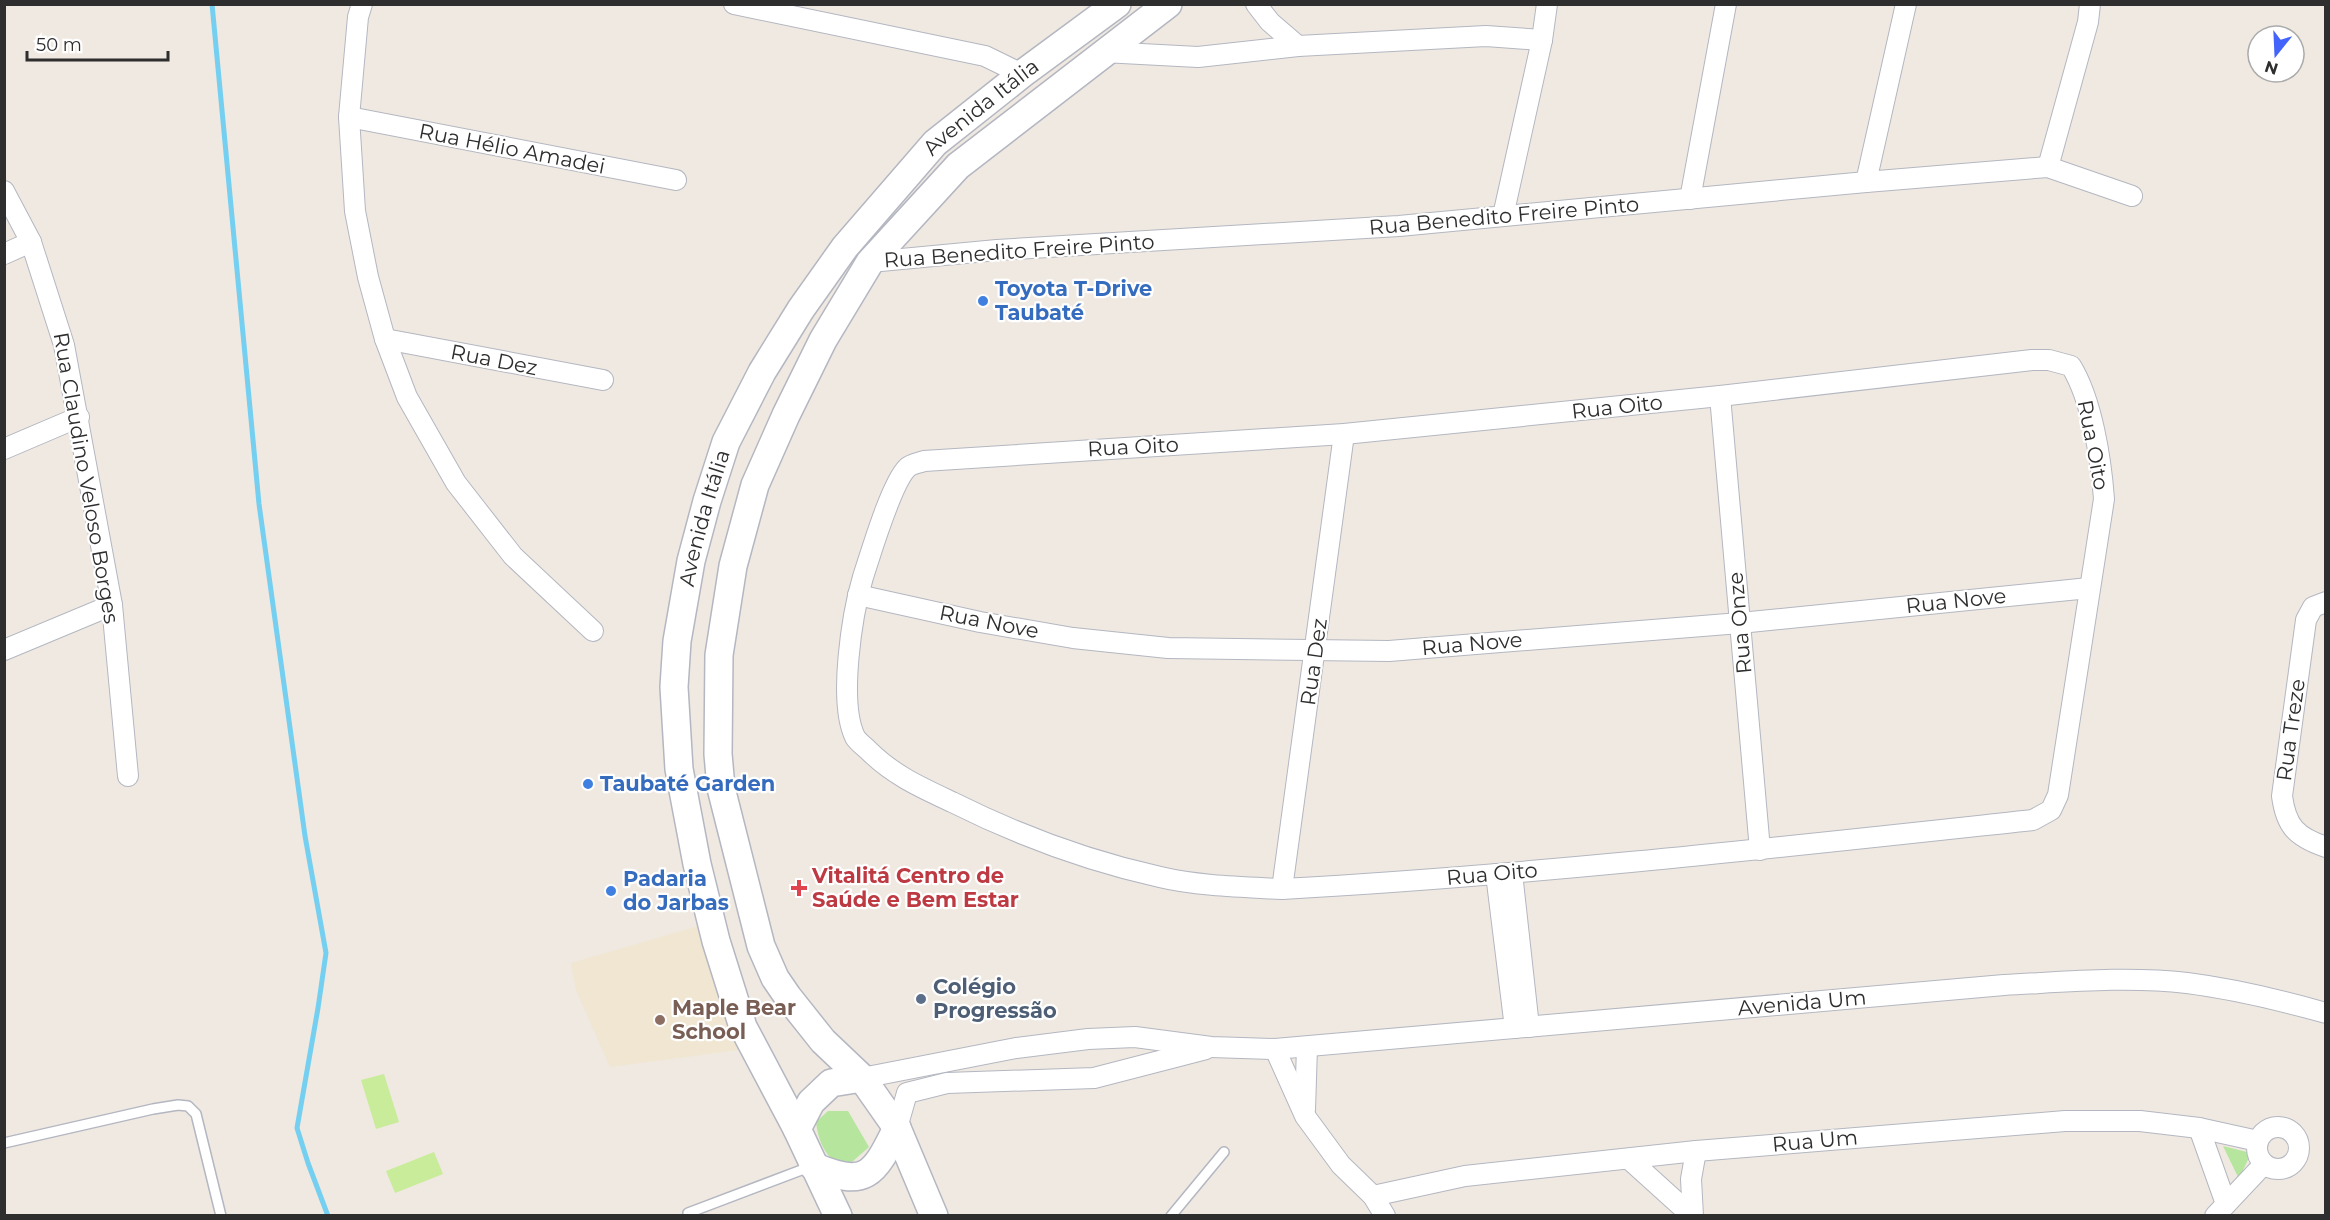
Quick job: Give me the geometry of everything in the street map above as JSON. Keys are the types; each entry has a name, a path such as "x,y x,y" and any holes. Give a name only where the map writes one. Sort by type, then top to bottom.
{"main road":[{"name":"Avenida Itália","path":"838,1215 797,1129 743,1027 716,941 697,864 679,769 674,687 677,641 691,561 726,442 762,372 801,309 845,247 935,143 1022,74 1117,4"},
{"name":"Avenida Itália","path":"862,1078 823,1041 776,978 761,945 721,788 717,726 719,655 731,577 755,485 786,415 824,340 870,262 958,166 1168,4"},
{"path":"797,1129 811,1102 831,1083 862,1078 897,1128 934,1215"},
{"path":"813,1166 836,1176 862,1176 874,1169 882,1159 897,1128"}],"street":[{"path":"362,4 358,17 349,117 355,212 368,277 385,339 407,397 456,483 513,556 593,631"},
{"path":"734,4 985,56 1022,74 1099,4"},
{"path":"1256,4 1270,22 1298,46"},
{"path":"1503,216 1542,40 1547,4"},
{"path":"1690,199 1726,4"},
{"path":"1866,182 1906,4"},
{"path":"2049,167 2088,22 2090,4"},
{"path":"1104,52 1198,57 1298,46 1486,36 1542,40"},
{"name":"Rua Hélio Amadei","path":"349,117 676,180"},
{"name":"Rua Benedito Freire Pinto","path":"870,262 997,250 1399,226 2049,167 2132,196"},
{"name":"Rua Claudino Veloso Borges","path":"4,191 32,242 64,345 112,605 128,776"},
{"path":"4,254 32,242"},
{"name":"Rua Dez","path":"385,339 603,380"},
{"name":"Rua Oito","path":"2032,360 2049,360 2071,366 2080,382 2102,464 2104,499 2062,775 2058,795 2051,810 2033,820 1760,850 1504,873 1282,889 1162,878 1067,851 983,818 909,781 886,768 856,738 847,705 851,641 858,595 874,540 894,490 908,467 924,461 1344,434 1720,396 2032,360"},
{"name":"Rua Onze","path":"1720,396 1760,850"},
{"path":"4,449 79,417"},
{"name":"Rua Dez","path":"1282,889 1344,434"},
{"name":"Rua Nove","path":"858,595 980,622 1073,638 1168,648 1389,651 1740,623 2090,588"},
{"name":"Rua Treze","path":"2325,603 2313,607 2306,620 2282,796 2284,815 2294,830 2325,847"},
{"path":"4,650 112,605"},
{"path":"1504,873 1522,1028"},
{"name":"Avenida Um","path":"1211,1047 1275,1049 1307,1047 2004,985 2094,980 2185,983 2266,997 2325,1013"},
{"path":"862,1078 1016,1048 1088,1039 1135,1037 1211,1047"},
{"path":"897,1128 907,1093 927,1087 947,1083 1094,1078 1211,1047"},
{"path":"1305,1116 1307,1047"},
{"path":"1275,1049 1305,1116 1341,1165 1373,1196 1385,1215"},
{"name":"Rua Um","path":"1373,1196 1465,1176 1696,1150 2065,1121 2140,1121 2199,1128 2258,1141"},
{"path":"2276,1127 2288,1129 2296,1137 2300,1149 2296,1160 2287,1168 2275,1170 2264,1164 2256,1149 2264,1131 2276,1127"},
{"path":"2199,1128 2221,1210"},
{"path":"1693,1215 1691,1179 1696,1150"},
{"path":"1629,1159 1693,1215"},
{"path":"2221,1210 2264,1164"}],"lane":[{"path":"4,1143 153,1109 178,1105 188,1106 196,1114 220,1215"},
{"path":"1171,1215 1224,1152"},
{"path":"688,1213 813,1166"}],"shaded area":[{"name":"Maple Bear School","path":"702,925 739,1050 610,1067 576,990 571,963"}],"green space":[{"path":"384,1074 399,1122 376,1129 361,1080"},
{"path":"828,1111 848,1111 869,1147 852,1162 840,1165 830,1157 823,1146 816,1122"},
{"path":"2223,1146 2251,1153 2239,1179"},
{"path":"434,1152 443,1174 395,1193 386,1171"}],"waterway":[{"path":"212,4 259,504 305,836 326,953 297,1128 328,1216"}],"place":[{"name":"Toyota T-Drive Taubaté","path":"983,301"},
{"name":"Taubaté Garden","path":"588,784"},
{"name":"Vitalitá Centro de Saúde e Bem Estar","path":"799,888"},
{"name":"Padaria do Jarbas","path":"611,891"},
{"name":"Colégio Progressão","path":"921,999"},
{"name":"Maple Bear School","path":"660,1020"}]}
